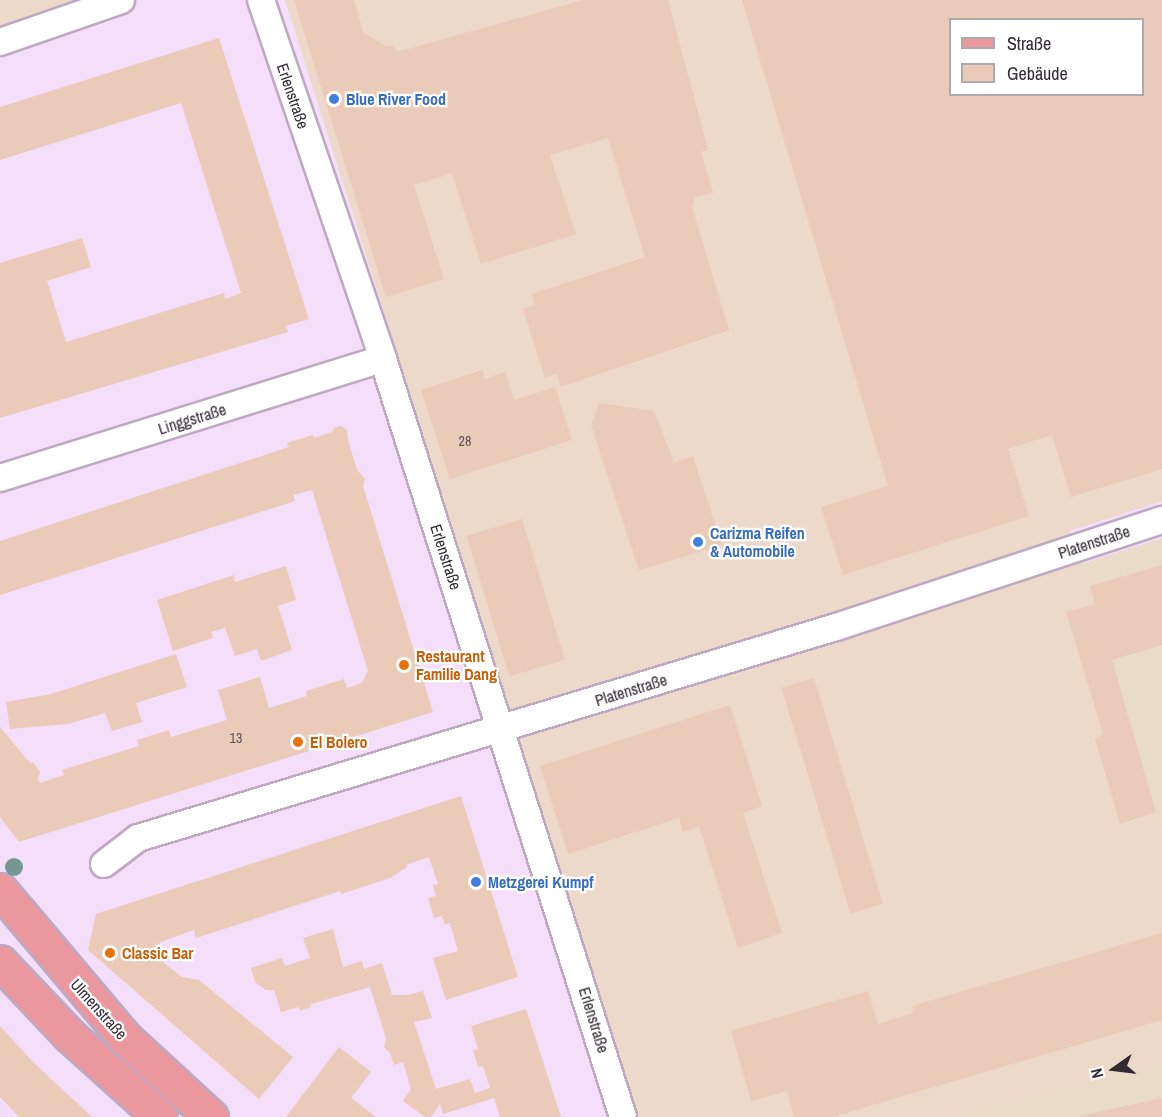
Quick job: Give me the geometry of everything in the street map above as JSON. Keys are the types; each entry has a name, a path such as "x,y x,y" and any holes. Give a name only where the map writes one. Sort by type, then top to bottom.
{"main road":[{"name":"Ulmenstraße","path":"0,890 60,965 125,1038 211,1117"},
{"path":"0,962 69,1035 160,1117"}],"street":[{"path":"0,42 121,0"},
{"name":"Erlenstraße","path":"261,0 383,359 623,1117"},
{"name":"Linggstraße","path":"0,478 383,359"},
{"name":"Platenstraße","path":"104,864 138,838 836,627 1162,520"}],"shaded area":[{"path":"0,0 89,0 0,28"},
{"path":"285,0 1162,0 1162,501 1069,531 1082,564 1162,833 1162,1063 946,1117 639,1117"},
{"path":"1162,538 1162,833 1082,564"},
{"path":"1162,1063 1162,1117 946,1117"}],"building":[{"path":"294,0 354,0 363,32 385,46 393,46 397,52 583,0 668,0 708,150 701,152 713,193 695,197 692,207 729,330 561,387 557,374 545,378 523,309 535,305 532,294 645,257 608,138 550,155 576,234 481,264 452,173 414,185 444,279 386,297"},
{"path":"742,0 1162,0 1162,469 1071,497 1052,435 1008,449 1029,516 843,575 821,507 888,486"},
{"path":"219,38 309,319 286,326 288,332 0,418 0,263 82,238 91,267 47,281 66,342 224,293 225,299 241,293 181,103 0,160 0,107"},
{"path":"482,370 485,379 505,372 514,400 555,387 572,440 450,479 421,390"},
{"path":"599,403 654,411 674,463 693,456 722,545 639,570 591,425"},
{"path":"341,426 347,430 357,470 365,479 363,486 433,712 19,842 0,817 0,727 31,764 33,762 40,772 38,779 40,783 64,775 62,770 139,746 137,740 169,730 171,737 227,720 218,690 260,677 269,708 307,696 306,691 344,679 347,688 362,683 368,671 312,490 293,495 295,501 0,595 0,541 289,447 287,443 313,435 314,438 332,432 334,428"},
{"path":"522,519 565,660 510,677 467,536"},
{"path":"1162,565 1162,645 1112,660 1156,812 1120,824 1095,738 1103,734 1066,612 1095,604 1090,586"},
{"path":"286,566 296,600 278,606 292,650 261,661 257,649 235,656 225,628 211,632 213,638 173,651 157,600 234,575 235,582"},
{"path":"176,654 187,687 136,703 142,722 112,731 105,713 68,724 10,729 6,702 51,694"},
{"path":"814,678 883,904 850,914 781,688"},
{"path":"730,705 762,806 743,813 782,933 738,948 699,826 683,832 679,818 568,854 540,766"},
{"path":"461,796 518,977 446,1000 433,958 458,951 450,923 445,925 442,916 434,918 428,898 436,896 433,885 438,884 429,857 406,865 407,867 390,878 341,894 340,891 196,938 194,930 160,942 155,953 158,958 182,977 199,980 293,1057 259,1099 88,950 96,914"},
{"path":"333,929 343,967 362,961 364,969 382,963 392,995 408,995 423,991 432,1018 414,1022 436,1089 470,1079 475,1093 490,1088 483,1066 478,1067 473,1050 478,1049 471,1026 526,1009 561,1117 500,1117 494,1098 443,1114 440,1104 431,1117 425,1117 403,1101 411,1089 403,1062 394,1065 390,1053 384,1047 386,1038 370,987 311,1004 311,1007 300,1011 299,1007 281,1012 274,990 266,990 255,982 251,968 282,958 285,966 310,958 303,938"},
{"path":"1162,933 1162,1020 832,1117 794,1117 787,1091 751,1101 731,1031 868,991 878,1024 913,1013 912,1006"},
{"path":"0,1026 33,1062 92,1117 19,1117 0,1097"},
{"path":"339,1047 371,1072 351,1098 376,1117 286,1117"},
{"path":"1162,1098 1162,1117 1080,1117 1080,1116"}],"place":[{"name":"Blue River Food","path":"334,99"},
{"name":"Carizma Reifen & Automobile","path":"698,542"},
{"name":"Restaurant Familie Dang","path":"404,665"},
{"name":"El Bolero","path":"298,742"},
{"name":"Metzgerei Kumpf","path":"476,882"},
{"name":"Classic Bar","path":"110,953"}]}
